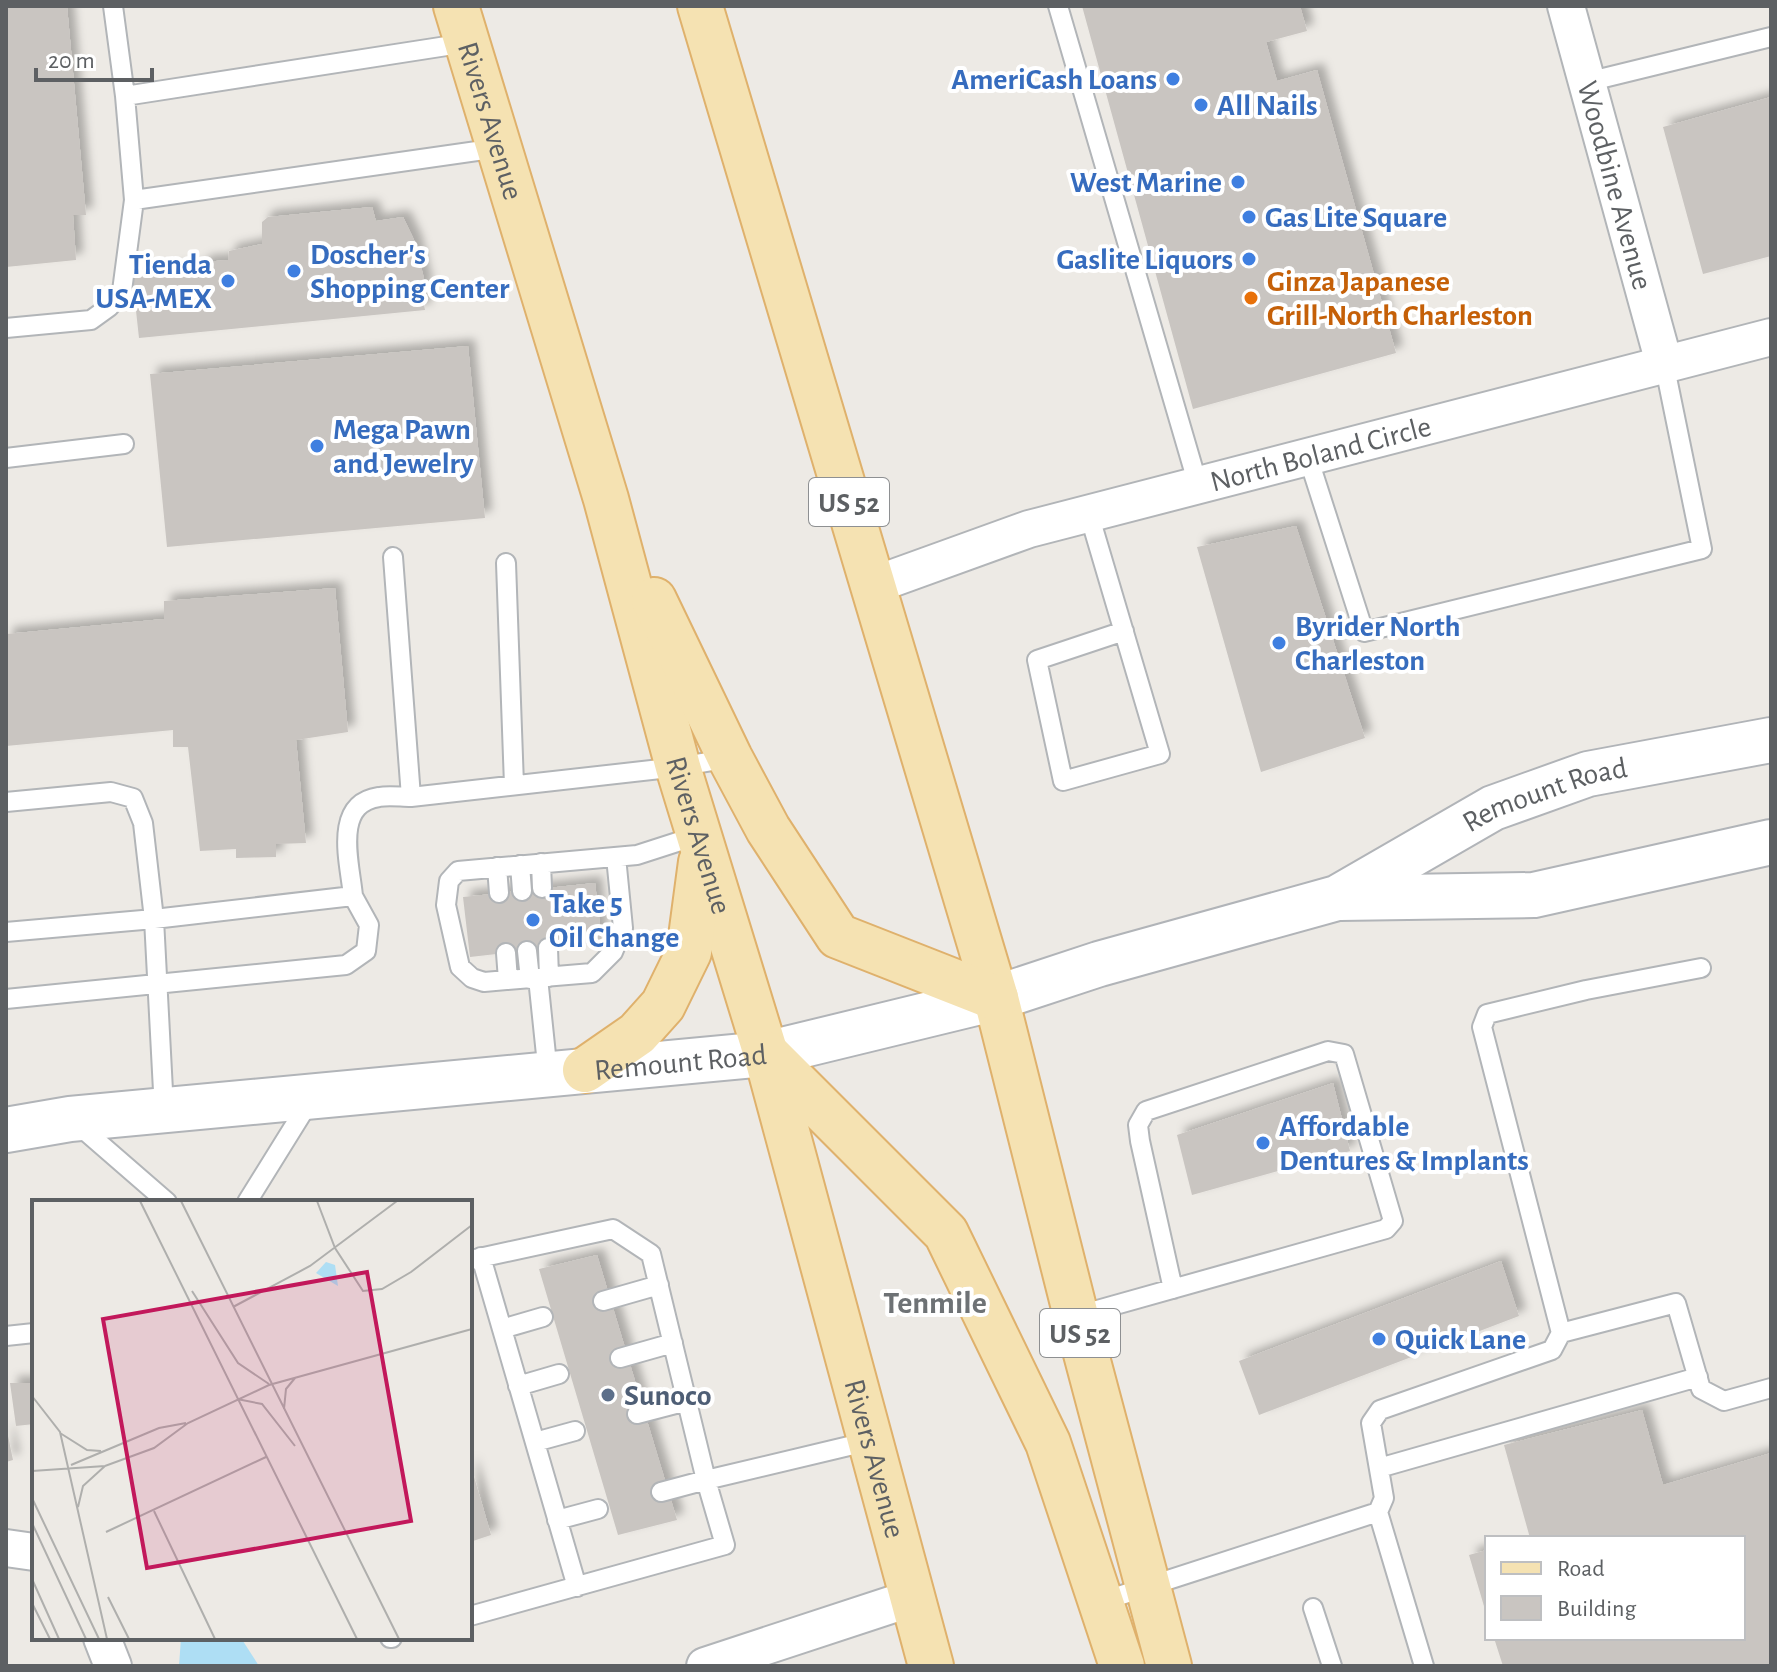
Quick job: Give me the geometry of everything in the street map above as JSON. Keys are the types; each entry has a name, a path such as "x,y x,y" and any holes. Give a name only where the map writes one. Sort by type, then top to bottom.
{"main road":[{"name":"US 52","path":"700,6 996,998 1169,1666"},
{"name":"Rivers Avenue","path":"461,24 606,499 678,767 766,1054 931,1666"},
{"path":"606,499 730,758 768,829 838,936 996,998"},
{"name":"Remount Road","path":"6,1130 70,1119 766,1054 996,998 1099,964 1337,898 1493,808 1588,774 1771,740"},
{"path":"566,1072 637,1034 663,1005 689,952 701,841"},
{"name":"Remount Road","path":"1337,898 1534,895 1771,842"},
{"path":"766,1054 946,1233 1048,1443 1122,1666"}],"street":[{"name":"Woodbine Avenue","path":"1566,6 1664,363"},
{"name":"North Boland Circle","path":"874,585 1029,529 1771,337"},
{"path":"6,1548 32,1552"},
{"path":"705,1666 912,1598"},
{"path":"103,1640 113,1666"}],"lane":[{"path":"6,328 91,320 109,307 122,291 134,200 113,6"},
{"path":"1058,6 1198,485"},
{"path":"125,96 461,24"},
{"path":"1587,82 1771,37"},
{"path":"134,200 498,148"},
{"path":"1308,457 1364,632 1702,549 1664,363"},
{"path":"6,458 124,444"},
{"path":"1089,514 1124,631 1160,754 1063,781 1037,660 1124,631"},
{"path":"393,557 411,797"},
{"path":"506,563 514,785"},
{"path":"6,999 346,965 366,951 369,925 353,896 346,822 357,806 376,797 411,797 678,767 730,758"},
{"path":"6,802 111,792 133,798 143,823 154,919 164,1110"},
{"path":"616,857 623,928 613,952 592,973 484,982 472,978 460,967 446,905 449,881 458,871 637,855 701,841"},
{"path":"541,863 542,888"},
{"path":"520,865 522,891"},
{"path":"497,867 499,893"},
{"path":"6,932 353,896"},
{"path":"539,978 548,948"},
{"path":"527,951 539,978 566,1072"},
{"path":"506,953 508,980"},
{"path":"1424,1666 1378,1512 1384,1498 1371,1423 1380,1410 1552,1350 1561,1333 1482,1027 1487,1014 1586,990 1701,968"},
{"path":"1076,1316 1173,1289 1386,1229 1393,1221 1344,1054 1328,1051 1146,1111 1138,1125 1140,1141 1173,1289"},
{"path":"248,1200 312,1098"},
{"path":"70,1119 165,1200"},
{"path":"472,1615 577,1587 725,1545 651,1254 613,1229 476,1258 502,1329 577,1587"},
{"path":"603,1301 659,1285"},
{"path":"1561,1333 1676,1303 1701,1389 1724,1401 1771,1388"},
{"path":"502,1329 543,1317"},
{"path":"6,1336 32,1333"},
{"path":"620,1358 673,1343"},
{"path":"518,1386 559,1374"},
{"path":"1379,1468 1698,1377"},
{"path":"637,1414 687,1401"},
{"path":"535,1442 575,1431"},
{"path":"661,1492 870,1441"},
{"path":"557,1520 598,1509"},
{"path":"1100,1602 1378,1512"},
{"path":"1313,1608 1332,1666"}],"water":[{"path":"181,1640 242,1640 259,1666 179,1666"}],"building":[{"path":"6,6 67,6 86,215 73,215 76,260 6,267"},
{"name":"Gas Lite Square","path":"1082,6 1300,6 1307,31 1266,42 1277,81 1317,70 1396,353 1193,409"},
{"path":"1771,97 1771,256 1703,274 1663,127"},
{"name":"Doscher's Shopping Center","path":"372,207 376,221 403,217 415,242 426,287 421,290 425,310 139,338 132,274 198,269 204,262 228,260 229,251 262,244 262,222 268,217"},
{"name":"Mega Pawn and Jewelry","path":"468,346 485,518 167,547 150,374"},
{"name":"Byrider North Charleston","path":"1296,526 1365,738 1261,772 1197,547"},
{"path":"335,588 348,732 296,740 306,843 276,844 276,857 236,858 236,849 200,851 188,747 173,747 173,730 6,746 6,634 164,619 164,601"},
{"name":"Take 5 Oil Change","path":"595,883 602,942 470,957 463,897"},
{"name":"Affordable Dentures & Implants","path":"1333,1083 1350,1151 1192,1195 1177,1135"},
{"name":"Sunoco","path":"597,1255 677,1520 618,1535 539,1269"},
{"name":"Quick Lane","path":"1501,1261 1519,1316 1259,1415 1239,1361"},
{"path":"10,1383 32,1383 32,1424 16,1426"},
{"path":"1642,1410 1663,1485 1771,1453 1771,1666 1503,1666 1495,1640 1745,1640 1745,1536 1529,1536 1504,1445"},
{"path":"6,1426 13,1460 6,1462"},
{"path":"472,1470 491,1535 472,1541"},
{"path":"1485,1551 1485,1610 1469,1555"}],"place":[{"name":"AmeriCash Loans","path":"1173,79"},
{"name":"All Nails","path":"1201,105"},
{"name":"West Marine","path":"1238,182"},
{"name":"Gas Lite Square","path":"1249,217"},
{"name":"Gaslite Liquors","path":"1249,259"},
{"name":"Doscher's Shopping Center","path":"294,271"},
{"name":"Tienda USA-MEX","path":"228,281"},
{"name":"Ginza Japanese Grill-North Charleston","path":"1251,298"},
{"name":"Mega Pawn and Jewelry","path":"317,446"},
{"name":"Byrider North Charleston","path":"1279,643"},
{"name":"Take 5 Oil Change","path":"533,920"},
{"name":"Affordable Dentures & Implants","path":"1263,1143"},
{"name":"Quick Lane","path":"1379,1339"},
{"name":"Sunoco","path":"608,1395"}],"district":[{"name":"Tenmile","path":"935,1302"}]}
